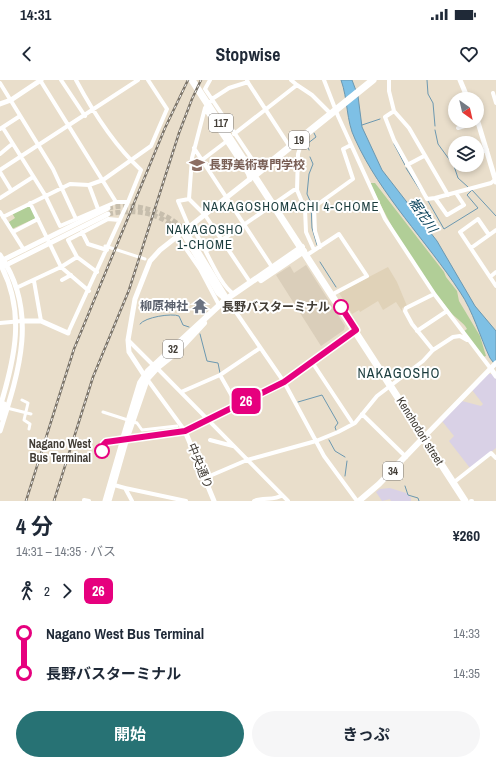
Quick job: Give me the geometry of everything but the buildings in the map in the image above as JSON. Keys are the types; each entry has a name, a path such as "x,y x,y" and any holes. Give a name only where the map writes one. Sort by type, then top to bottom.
{"highway":[{"name":"Kenchodori street","path":"192,80 356,330 465,501"},
{"name":"19","path":"255,175 303,138 372,81"}],"main road":[{"name":"32","path":"155,366 178,352 201,326 234,294 272,267 304,251"},
{"name":"32","path":"123,442 145,377 155,366 219,305 304,251"},
{"name":"34","path":"358,501 377,486 424,437"}],"street":[{"path":"0,104 10,100 41,80 116,202"},
{"path":"61,80 85,116"},
{"path":"0,323 41,321 68,333 89,291 106,248 128,202 141,170 131,161 93,110 76,80"},
{"path":"11,190 0,171 138,80"},
{"path":"3,216 70,184 89,185 103,180 151,146 167,109 148,80"},
{"path":"210,80 205,89 235,134 255,175"},
{"path":"291,80 335,111"},
{"path":"324,80 335,111 385,219 434,294 476,349"},
{"path":"389,80 389,91 394,112 409,128 448,195"},
{"path":"460,80 465,92"},
{"path":"189,199 194,148 205,109 212,99 229,88 247,81 291,147"},
{"path":"0,83 39,145 62,187 76,219"},
{"path":"235,134 297,85"},
{"path":"493,93 496,103"},
{"path":"205,109 248,174 255,175"},
{"path":"394,112 385,117 394,140 427,198 435,198 456,193 491,183 496,180 480,128"},
{"path":"20,116 1,128 22,156 45,195 60,226 116,202 128,202"},
{"path":"303,138 298,154 297,190 305,209 306,232 314,250"},
{"path":"202,160 226,141"},
{"path":"0,154 12,144"},
{"path":"320,247 315,232 314,208 353,179 343,149 351,145"},
{"path":"194,148 272,267"},
{"path":"407,165 424,156"},
{"path":"185,431 145,377 129,352 128,340 135,299 150,261 160,250 255,175"},
{"path":"0,198 34,177"},
{"path":"89,185 98,209"},
{"path":"206,251 294,190 297,190"},
{"path":"435,198 447,215 464,205 456,193"},
{"path":"189,199 205,215 250,282"},
{"path":"189,199 178,202 190,226 201,239 206,251 225,284 234,294"},
{"path":"30,203 61,267 89,291"},
{"path":"2,263 108,211"},
{"path":"0,212 24,250"},
{"path":"13,232 38,219"},
{"path":"97,272 77,257 68,240 108,219 119,220"},
{"path":"489,235 478,219 460,232 496,286"},
{"path":"471,248 496,230"},
{"path":"82,232 88,244 94,244 145,259"},
{"path":"186,234 227,300 284,382 329,464 358,501"},
{"path":"304,251 314,250 339,234 367,276 332,294"},
{"path":"177,236 200,268 219,305"},
{"path":"2,263 24,250 48,240"},
{"path":"16,288 34,281 77,257"},
{"path":"0,431 10,400 23,344 22,321 16,288 2,263"},
{"path":"2,263 9,285 16,322 13,361 0,405 31,414"},
{"path":"490,277 496,272"},
{"path":"62,280 71,275"},
{"path":"34,281 41,321"},
{"path":"434,294 406,308 405,311 417,331 434,350"},
{"path":"417,331 447,311"},
{"path":"123,442 185,431 284,382 356,330"},
{"path":"205,478 247,460 331,436 353,424 378,396 423,361 434,350 453,337 464,337 493,366 496,376"},
{"path":"128,340 288,501"},
{"path":"181,392 220,375 260,348"},
{"path":"312,362 353,424"},
{"path":"424,437 493,366"},
{"path":"220,375 238,405"},
{"path":"0,418 5,402 10,400"},
{"path":"22,400 28,403 24,420 30,424 29,429"},
{"path":"102,412 137,423 141,429 147,430 177,426"},
{"path":"362,414 406,457"},
{"name":"中央通り","path":"185,431 214,501"},
{"path":"210,440 234,447"},
{"path":"109,501 123,442"},
{"path":"105,501 123,442"},
{"path":"453,483 491,453 496,458"},
{"path":"114,485 186,501"},
{"path":"125,488 132,501"},
{"path":"254,501 259,499 276,500 282,495"},
{"path":"84,501 89,501"}],"shaded area":[{"path":"306,265 345,326 344,330 321,346 276,275 290,266 294,273"},
{"path":"388,267 397,282 407,306 402,308 402,311 396,302 383,310 378,301 360,312 359,310 352,314 339,293"},
{"path":"488,374 492,374 496,379 496,448 470,468 449,441 454,436 442,421 462,401 481,406 483,404 472,390"},
{"path":"390,488 406,493 411,498 411,501 391,501 390,499 382,501 376,492 380,489"}],"green space":[{"path":"370,183 375,183 457,291 459,301 480,336 486,356 483,357 464,331 467,329 466,327 452,314 410,257"},
{"path":"30,206 36,218 12,229 9,222 15,218 12,213"}],"water":[{"path":"341,80 352,80 358,96 362,127 382,170 437,241 475,306 496,331 496,366 490,358 465,299 391,199 366,160 352,132"}],"waterway":[{"path":"427,80 428,94 433,103 435,126"},
{"path":"362,125 380,119"},
{"path":"435,130 438,144 454,166 458,178 468,187"},
{"path":"309,150 307,144 316,137 314,133"},
{"path":"394,144 405,165"},
{"path":"310,157 313,164 309,174 307,194 311,203 312,228 317,245"},
{"name":"裾花川","path":"406,168 420,190"},
{"path":"472,190 496,216"},
{"name":"裾花川","path":"428,201 444,229 478,208 467,195 472,190"},
{"path":"320,262 336,287"},
{"path":"140,324 147,319 165,315 176,315 179,316 183,325 189,327"},
{"path":"200,334 207,361 218,363 220,373"},
{"path":"298,402 322,395 338,423 335,427 336,430"},
{"path":"329,440 335,451 345,457"},
{"path":"345,476 347,461"},
{"path":"405,486 408,495 418,498 419,501"}],"tunnel":[{"path":"108,208 130,206 150,210 170,219 187,232"},
{"path":"108,214 119,212 139,212 149,214 167,222 184,235"}],"railway":[{"path":"26,501 74,349 165,128 188,80"},
{"path":"54,501 93,377 129,290 179,133 201,80"}],"bus line":[{"name":"26","path":"102,451 106,442 185,431 284,382 324,353 331,346 356,330 341,307"}],"place":[{"name":"長野美術専門学校","path":"197,165"},
{"name":"柳原神社","path":"200,306"},
{"name":"長野バスターミナル","path":"341,307"},
{"name":"Nagano West Bus Terminal","path":"102,451"}],"district":[{"name":"NAKAGOSHOMACHI 4-CHOME","path":"291,206"},
{"name":"NAKAGOSHO 1-CHOME","path":"205,236"},
{"name":"NAKAGOSHO","path":"399,373"}]}
